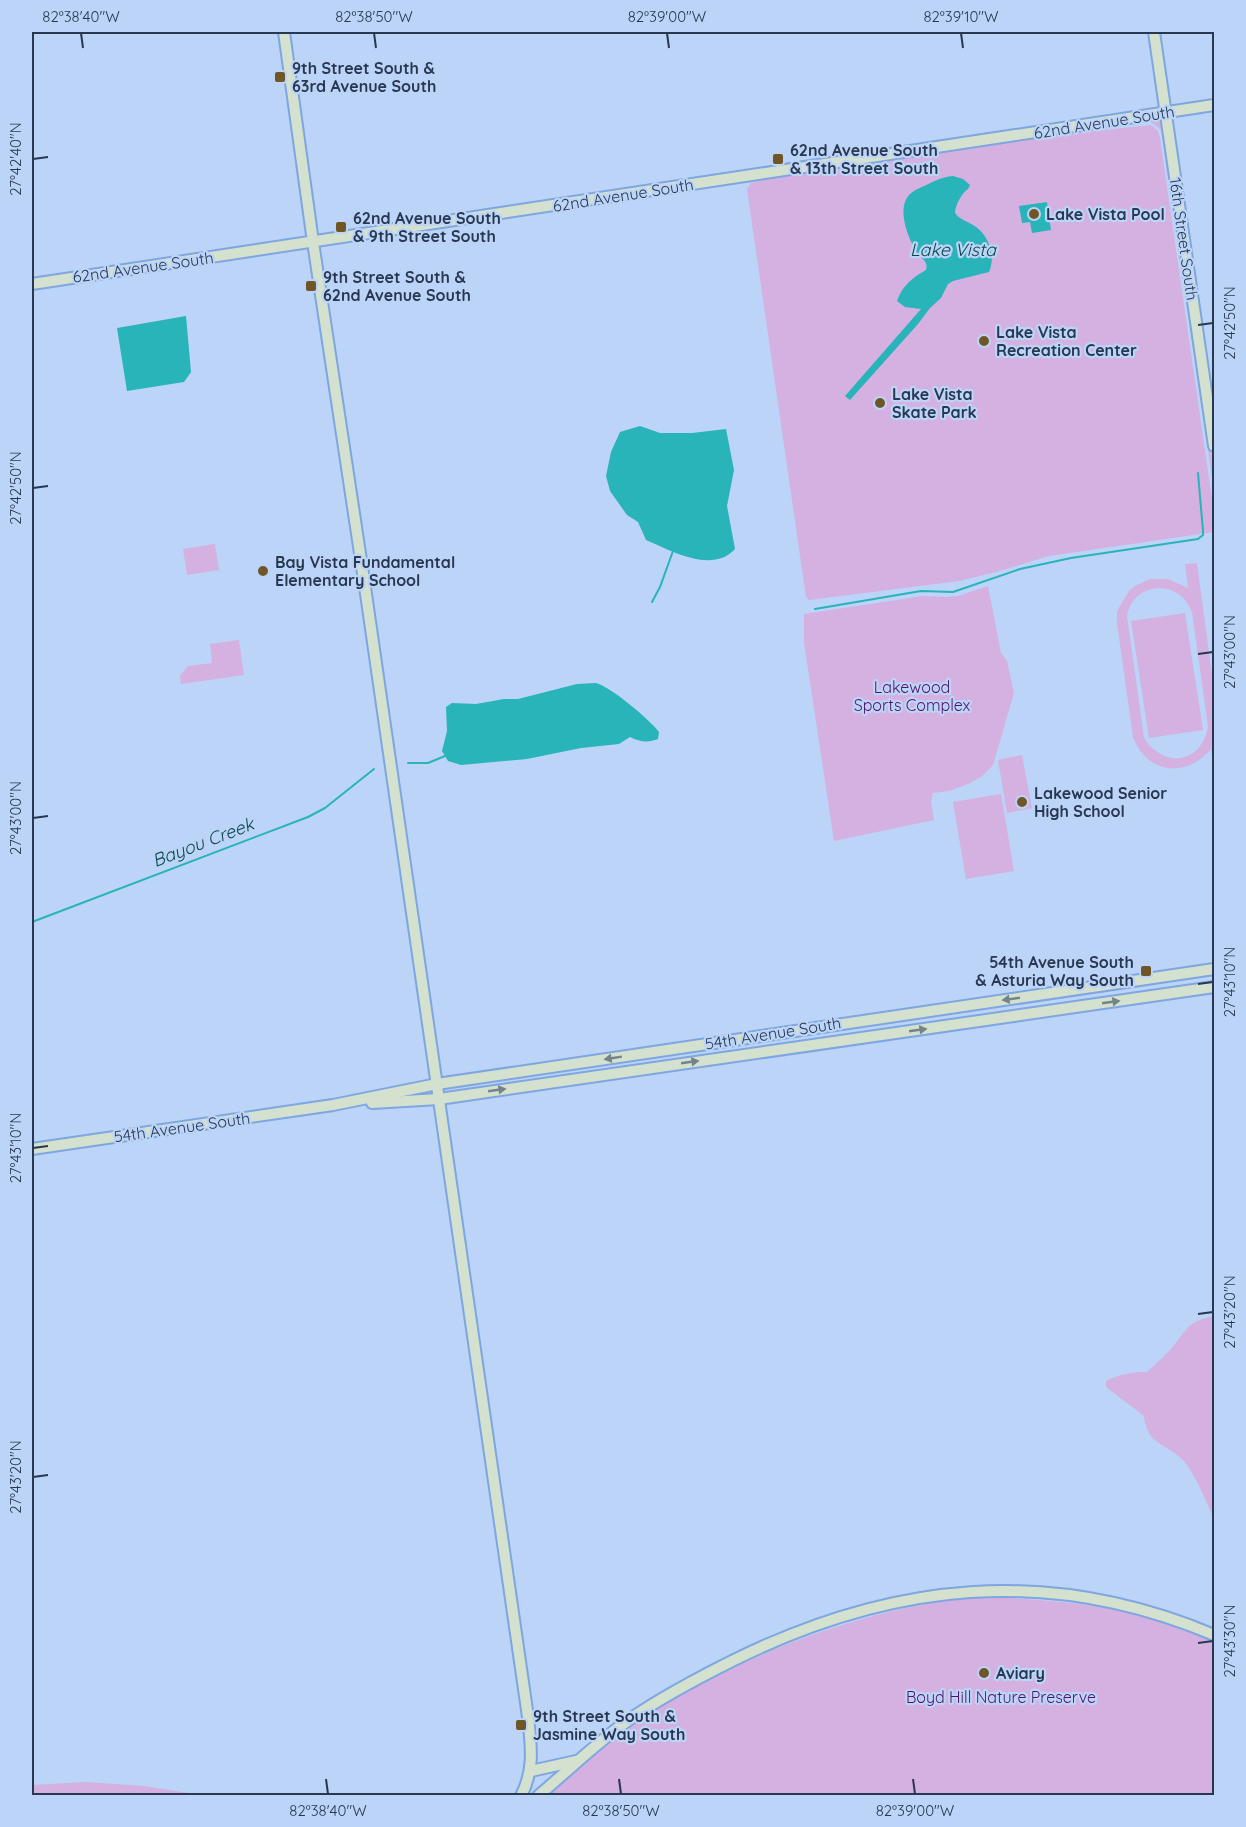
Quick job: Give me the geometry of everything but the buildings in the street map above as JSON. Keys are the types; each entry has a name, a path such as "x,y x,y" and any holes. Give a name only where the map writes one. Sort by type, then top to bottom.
{"street":[{"path":"284,32 504,1536 532,1753 531,1771 521,1796"},
{"name":"16th Street South","path":"1154,32 1215,446"},
{"name":"62nd Avenue South","path":"32,284 1215,105"},
{"name":"54th Avenue South","path":"32,1149 333,1105 437,1084 1215,969"},
{"name":"54th Avenue South","path":"333,1105 439,1099 1215,987"},
{"path":"538,1796 634,1716 719,1667 808,1627 892,1602 940,1594 984,1591 1056,1593 1119,1604 1182,1621 1215,1635"},
{"path":"531,1771 579,1760"}],"green space":[{"path":"1163,117 1214,472 1214,491 1161,130 1151,122 1085,129"},
{"path":"1151,125 1158,131 1160,138 1214,513 1214,532 1049,556 959,581 809,600 806,597 747,189 751,183 1057,135"},
{"path":"215,544 219,570 187,575 183,549"},
{"path":"1197,563 1214,690 1214,772 1211,749 1191,765 1179,768 1158,765 1139,750 1133,737 1117,623 1117,611 1129,591 1135,586 1150,579 1168,579 1188,588 1185,564","holes":["1158,588 1179,594 1187,602 1192,612 1208,726 1198,748 1190,755 1181,758 1162,755 1144,738 1127,616 1137,596"]},
{"name":"Lakewood Sports Complex","path":"988,586 1001,653 1007,661 1014,693 993,765 981,777 968,784 949,791 933,793 931,802 934,820 834,841 804,642 804,614 923,596 958,596"},
{"path":"1185,613 1203,730 1149,738 1131,621"},
{"path":"239,640 244,675 181,684 180,676 188,666 212,663 210,644"},
{"path":"1022,755 1032,808 1007,813 998,760"},
{"path":"1001,794 1014,871 966,879 953,802"},
{"path":"1214,1316 1214,1519 1187,1465 1177,1454 1153,1438 1146,1426 1144,1416 1106,1387 1106,1381 1126,1374 1147,1372 1166,1355 1191,1325"},
{"name":"Boyd Hill Nature Preserve","path":"988,1597 1057,1602 1126,1612 1214,1642 1214,1795 547,1796 593,1754 623,1731 657,1708 733,1667 815,1634 856,1621 938,1602"},
{"path":"86,1782 144,1786 202,1795 32,1795 32,1785"}],"water":[{"name":"Lake Vista","path":"953,176 963,179 970,185 959,200 955,213 981,231 988,241 992,260 989,272 948,284 941,298 850,400 845,396 921,309 905,307 897,301 905,286 927,267 906,229 903,211 908,196 916,190"},
{"name":"Lake Vista Pool","path":"1047,202 1051,230 1032,233 1030,222 1022,223 1019,206"},
{"path":"186,316 191,372 184,382 127,391 117,328"},
{"path":"640,426 660,433 692,433 726,429 734,470 727,506 735,549 726,556 715,560 692,558 646,540 638,522 627,515 610,491 606,476 611,452 620,432"},
{"path":"596,683 620,697 647,719 659,732 658,739 644,741 630,737 619,744 581,748 527,759 461,765 448,761 442,751 447,731 446,707 452,703 476,704 518,699 577,684"}],"waterway":[{"path":"815,609 921,591 953,592 1020,569 1071,558 1198,539 1203,535 1198,473"},
{"name":"Bayou Creek","path":"652,602 673,551"},
{"name":"Bayou Creek","path":"408,763 428,763 445,756"},
{"name":"Bayou Creek","path":"32,922 308,817 325,808 374,769"}],"place":[{"name":"9th Street South & 63rd Avenue South","path":"280,77"},
{"name":"62nd Avenue South & 13th Street South","path":"778,159"},
{"name":"Lake Vista Pool","path":"1034,214"},
{"name":"62nd Avenue South & 9th Street South","path":"341,227"},
{"name":"9th Street South & 62nd Avenue South","path":"311,286"},
{"name":"Lake Vista Recreation Center","path":"984,341"},
{"name":"Lake Vista Skate Park","path":"880,403"},
{"name":"Bay Vista Fundamental Elementary School","path":"263,571"},
{"name":"Lakewood Senior High School","path":"1022,802"},
{"name":"54th Avenue South & Asturia Way South","path":"1146,971"},
{"name":"Aviary","path":"984,1673"},
{"name":"9th Street South & Jasmine Way South","path":"521,1725"}]}
